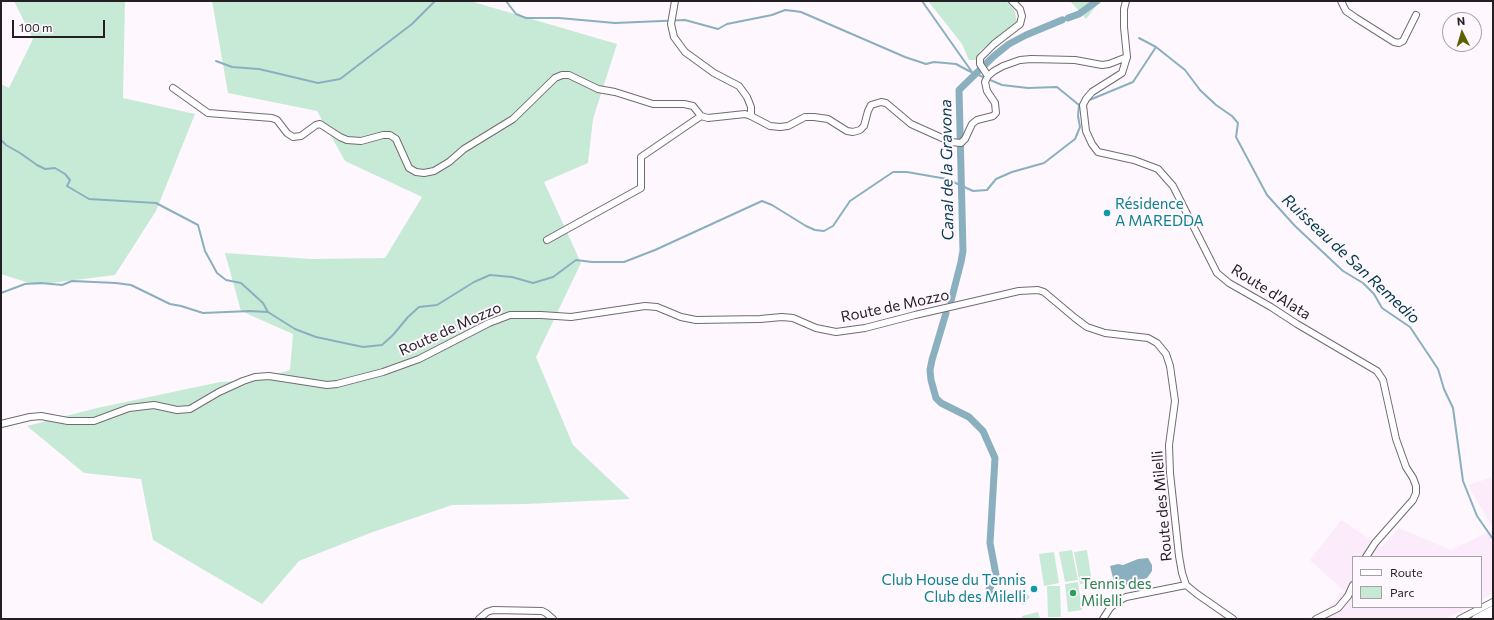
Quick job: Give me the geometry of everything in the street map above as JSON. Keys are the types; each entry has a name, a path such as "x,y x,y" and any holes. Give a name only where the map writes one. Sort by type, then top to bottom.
{"main road":[{"path":"1476,619 1493,610"}],"street":[{"path":"675,1 671,24 674,37 685,52 714,73 738,86 747,97 751,107 751,116"},
{"path":"173,88 208,113 272,118 277,120 287,133 293,137 301,136 316,124 320,124 347,140 361,142 383,135 390,135 396,139 409,168 416,172 424,173 434,171 449,162 464,149 513,119 555,78 562,75 569,75 598,89 615,92 652,104 684,104 692,106 702,116 708,118 745,114 770,126 780,127 788,126 805,117 814,117 828,119 847,131 853,132 860,130 864,126 871,105 881,102 886,103 911,124 951,142 962,143 965,140 972,124 977,120 993,116 996,112 995,103 987,91 986,79 980,64 980,58 994,44 1020,24 1022,16 1020,9 1012,1"},
{"name":"Route d'Alata","path":"1126,1 1124,9 1124,28 1127,57 1122,73 1092,92 1086,99 1083,105 1086,131 1092,144 1098,152 1134,160 1158,169 1173,186 1217,273 1229,283 1377,371 1383,380 1396,439 1406,467 1416,486 1416,493 1413,500 1375,543 1367,556"},
{"path":"1341,1 1346,10 1356,18 1394,42 1399,43 1403,41 1416,15"},
{"path":"986,79 994,71 1020,60 1075,60 1102,65 1127,57"},
{"path":"548,240 641,188 641,157 702,116"},
{"name":"Route de Mozzo","path":"1,424 41,416 68,421 94,421 129,408 154,405 177,410 190,409 219,392 255,377 269,376 327,386 383,372 419,359 488,323 510,315 571,317 645,306 657,307 681,317 696,320 760,319 782,317 793,318 816,328 836,332 865,328 915,315 1032,289"},
{"name":"Route des Milelli","path":"1032,289 1044,292 1087,327 1106,333 1148,338 1157,343 1166,354 1170,366 1175,401 1169,445 1170,473 1179,556 1186,585"},
{"path":"1103,619 1110,608 1126,597 1186,585 1233,619"},
{"path":"1316,619 1338,608 1348,596 1352,587"},
{"path":"1482,608 1493,602"},
{"path":"1460,619 1481,608"},
{"path":"479,619 487,612 499,610 542,611 553,619"}],"shaded area":[{"path":"1493,477 1493,528 1468,485"},
{"path":"1341,520 1382,547 1399,528 1451,550 1493,530 1493,594 1482,600 1482,556 1352,556 1352,608 1466,608 1445,619 1307,619 1322,613 1344,591 1310,560"}],"green space":[{"path":"14,1 125,1 123,98 195,114 156,211 115,275 35,285 1,274 1,84 9,88 33,39"},
{"path":"212,1 470,1 617,44 593,119 588,163 544,182 581,263 536,357 573,445 630,499 526,504 452,505 370,533 299,561 262,604 153,540 141,479 84,473 27,426 97,408 220,382 256,380 290,370 293,334 241,311 225,253 311,259 385,258 422,197 345,161 317,111 228,93"},
{"path":"928,1 1006,1 1014,9 1017,22 980,51 976,60 969,60 962,44"},
{"path":"1070,1 1100,1 1086,19"},
{"path":"1072,550 1078,580 1065,582 1059,552"},
{"path":"1087,550 1092,582 1080,584 1074,552"},
{"path":"1054,552 1059,583 1044,586 1039,554"},
{"path":"1078,582 1082,610 1068,612 1065,584"},
{"path":"1047,586 1060,586 1061,617 1048,617"},
{"path":"1025,592 1030,597 1023,605 1018,601"},
{"path":"1038,612 1040,619 1022,619 1022,616"}],"water":[{"path":"1148,558 1152,565 1152,571 1147,578 1120,587 1114,582 1110,566 1118,564 1123,565 1138,559"}],"waterway":[{"path":"216,61 232,67 259,69 318,83 340,79 412,24 435,1"},
{"path":"506,1 516,14 526,18 559,18 615,23 685,20 718,29 727,24 772,15 785,10 801,12 905,57 926,64 934,62 956,64 1002,85 1028,88 1057,87 1079,105"},
{"path":"922,1 972,72"},
{"name":"Canal de la Gravona","path":"1068,18 1079,14 1097,1"},
{"name":"Canal de la Gravona","path":"951,301 963,251 959,90 994,56 1009,44 1062,20"},
{"name":"Ruisseau de San Remedio","path":"1139,38 1156,47 1185,70 1200,90 1216,105 1232,116 1238,123 1236,137 1267,195 1295,226 1343,271 1363,283 1374,294 1382,308 1410,327 1438,369 1444,389 1453,408 1463,481 1477,516 1493,539"},
{"name":"Ruisseau de San Remedio","path":"1087,101 1133,82 1156,47"},
{"name":"Ruisseau de San Remedio","path":"1,135 1,140 6,145 37,165 45,169 55,168 65,174 70,180 67,186 89,199 156,203 198,225 205,251 217,273 226,280 241,283 263,303 268,312 295,329 316,337 363,347 382,345 419,307 437,305 474,282 490,275 512,277 533,283 553,277 576,260 592,262 624,262 655,250 762,201 772,205 806,226 815,230 824,231 833,226 850,201 893,172 907,172 947,179 973,191 987,190 996,179 1012,172 1044,163 1075,139 1080,127 1078,116 1079,105 1081,104"},
{"path":"1,293 25,284 41,283 62,285 72,281 116,283 131,285 170,304 203,313 250,311 268,312"},
{"name":"Canal de la Gravona","path":"946,313 932,360 930,370 931,380 936,398 941,403 969,417 983,431 995,458 990,543 996,575 989,590 992,599"}],"place":[{"name":"Résidence A MAREDDA","path":"1107,213"},
{"name":"Club House du Tennis Club des Milelli","path":"1034,589"},
{"name":"Tennis des Milelli","path":"1073,593"}]}
